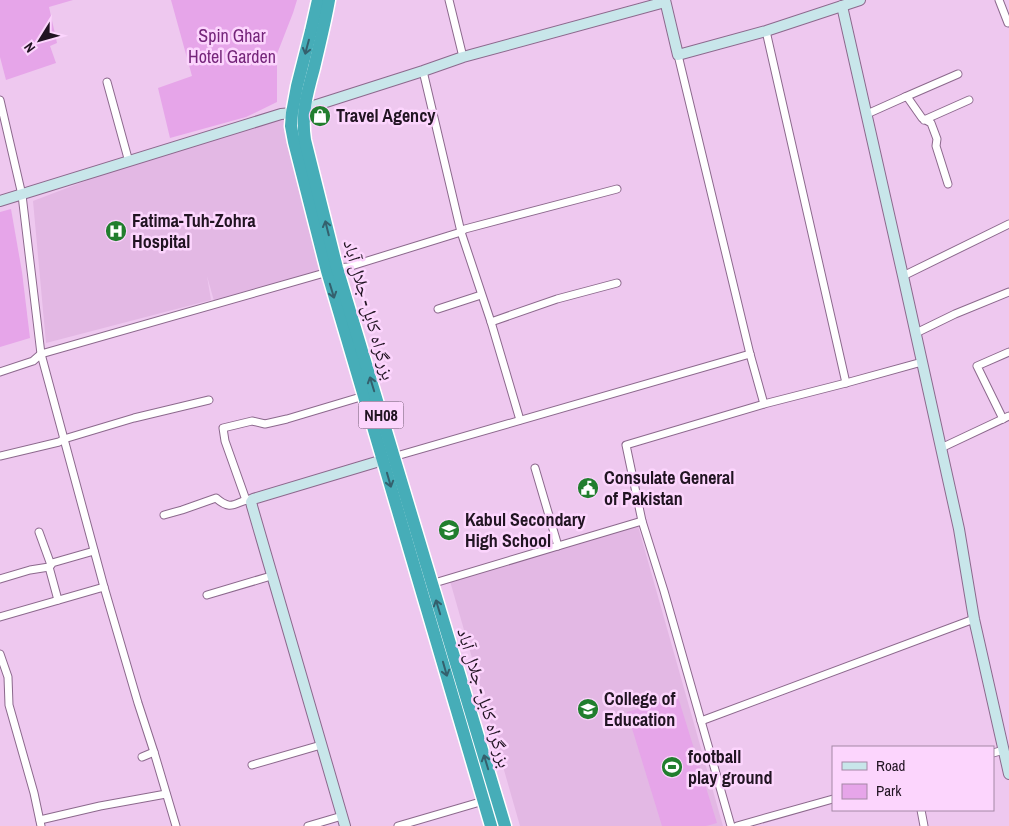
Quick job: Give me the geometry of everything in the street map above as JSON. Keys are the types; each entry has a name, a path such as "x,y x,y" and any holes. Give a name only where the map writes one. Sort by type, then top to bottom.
{"highway":[{"name":"بزرگراه کابل- جلال آباد","path":"298,111 297,86 318,0"},
{"name":"بزرگراه کابل- جلال آباد","path":"329,0 322,34 298,111 291,126 294,142 490,799 505,826"},
{"name":"بزرگراه کابل- جلال آباد","path":"332,269 364,396 388,458 431,584 490,799 491,826"}],"street":[{"path":"449,0 463,57"},
{"path":"678,55 766,31 860,0"},
{"path":"999,0 1008,23"},
{"path":"0,201 281,114 298,111 463,57 667,1 678,55 750,354 764,404"},
{"path":"842,6 959,529 974,618 1009,774"},
{"path":"766,31 846,383"},
{"path":"423,71 461,232 491,322 520,420"},
{"path":"867,114 958,74"},
{"path":"106,82 129,162"},
{"path":"905,97 908,98 924,120 931,123 948,184"},
{"path":"0,100 22,195 41,354 104,587 176,826"},
{"path":"924,120 969,100"},
{"path":"0,372 33,361 41,354 321,274 332,269 348,267 461,232 465,229 616,189"},
{"path":"903,276 1009,224"},
{"path":"491,322 557,299 617,283"},
{"path":"916,333 955,314 1009,292"},
{"path":"438,309 481,295"},
{"path":"941,448 1006,417 977,366 1009,352"},
{"path":"164,514 216,498 222,503 233,506 250,499 388,458 750,354"},
{"path":"731,826 664,591 642,521 626,447 628,444 764,404 922,362"},
{"path":"308,826 343,821 271,576 252,502 225,441 223,428 252,421 265,424 364,396"},
{"path":"0,456 59,442 134,418 209,400"},
{"path":"535,468 558,546"},
{"path":"431,584 642,521"},
{"path":"39,532 58,600"},
{"path":"0,579 50,566 52,563 94,551"},
{"path":"207,595 271,576"},
{"path":"0,617 104,587"},
{"path":"701,721 974,618"},
{"path":"0,654 8,677 9,705 41,823 100,806 166,794"},
{"path":"0,708 9,705"},
{"path":"999,726 1009,720"},
{"path":"252,765 321,745"},
{"path":"994,753 1004,750"},
{"path":"142,757 154,752"},
{"path":"398,826 490,799"},
{"path":"737,826 832,799"},
{"path":"921,811 924,826"}],"shaded area":[{"path":"286,117 323,272 214,301 207,276 211,300 46,343 33,201 114,170"},
{"name":"College of Education","path":"638,526 723,826 520,826 450,581"}],"green space":[{"path":"0,0 73,0 49,7 57,43 50,46 56,63 6,80 0,57"},
{"name":"Spin Ghar Hotel Garden","path":"171,0 297,0 277,54 277,102 246,117 170,138 158,88 192,76"},
{"path":"11,209 22,272 30,338 0,347 0,212"},
{"name":"football play ground","path":"678,697 717,823 706,826 662,826 627,712"}],"place":[{"name":"Travel Agency","path":"320,116"},
{"name":"Fatima-Tuh-Zohra Hospital","path":"116,231"},
{"name":"Consulate General of Pakistan","path":"588,488"},
{"name":"Kabul Secondary High School","path":"449,530"},
{"name":"College of Education","path":"588,709"},
{"name":"football play ground","path":"672,767"}]}
